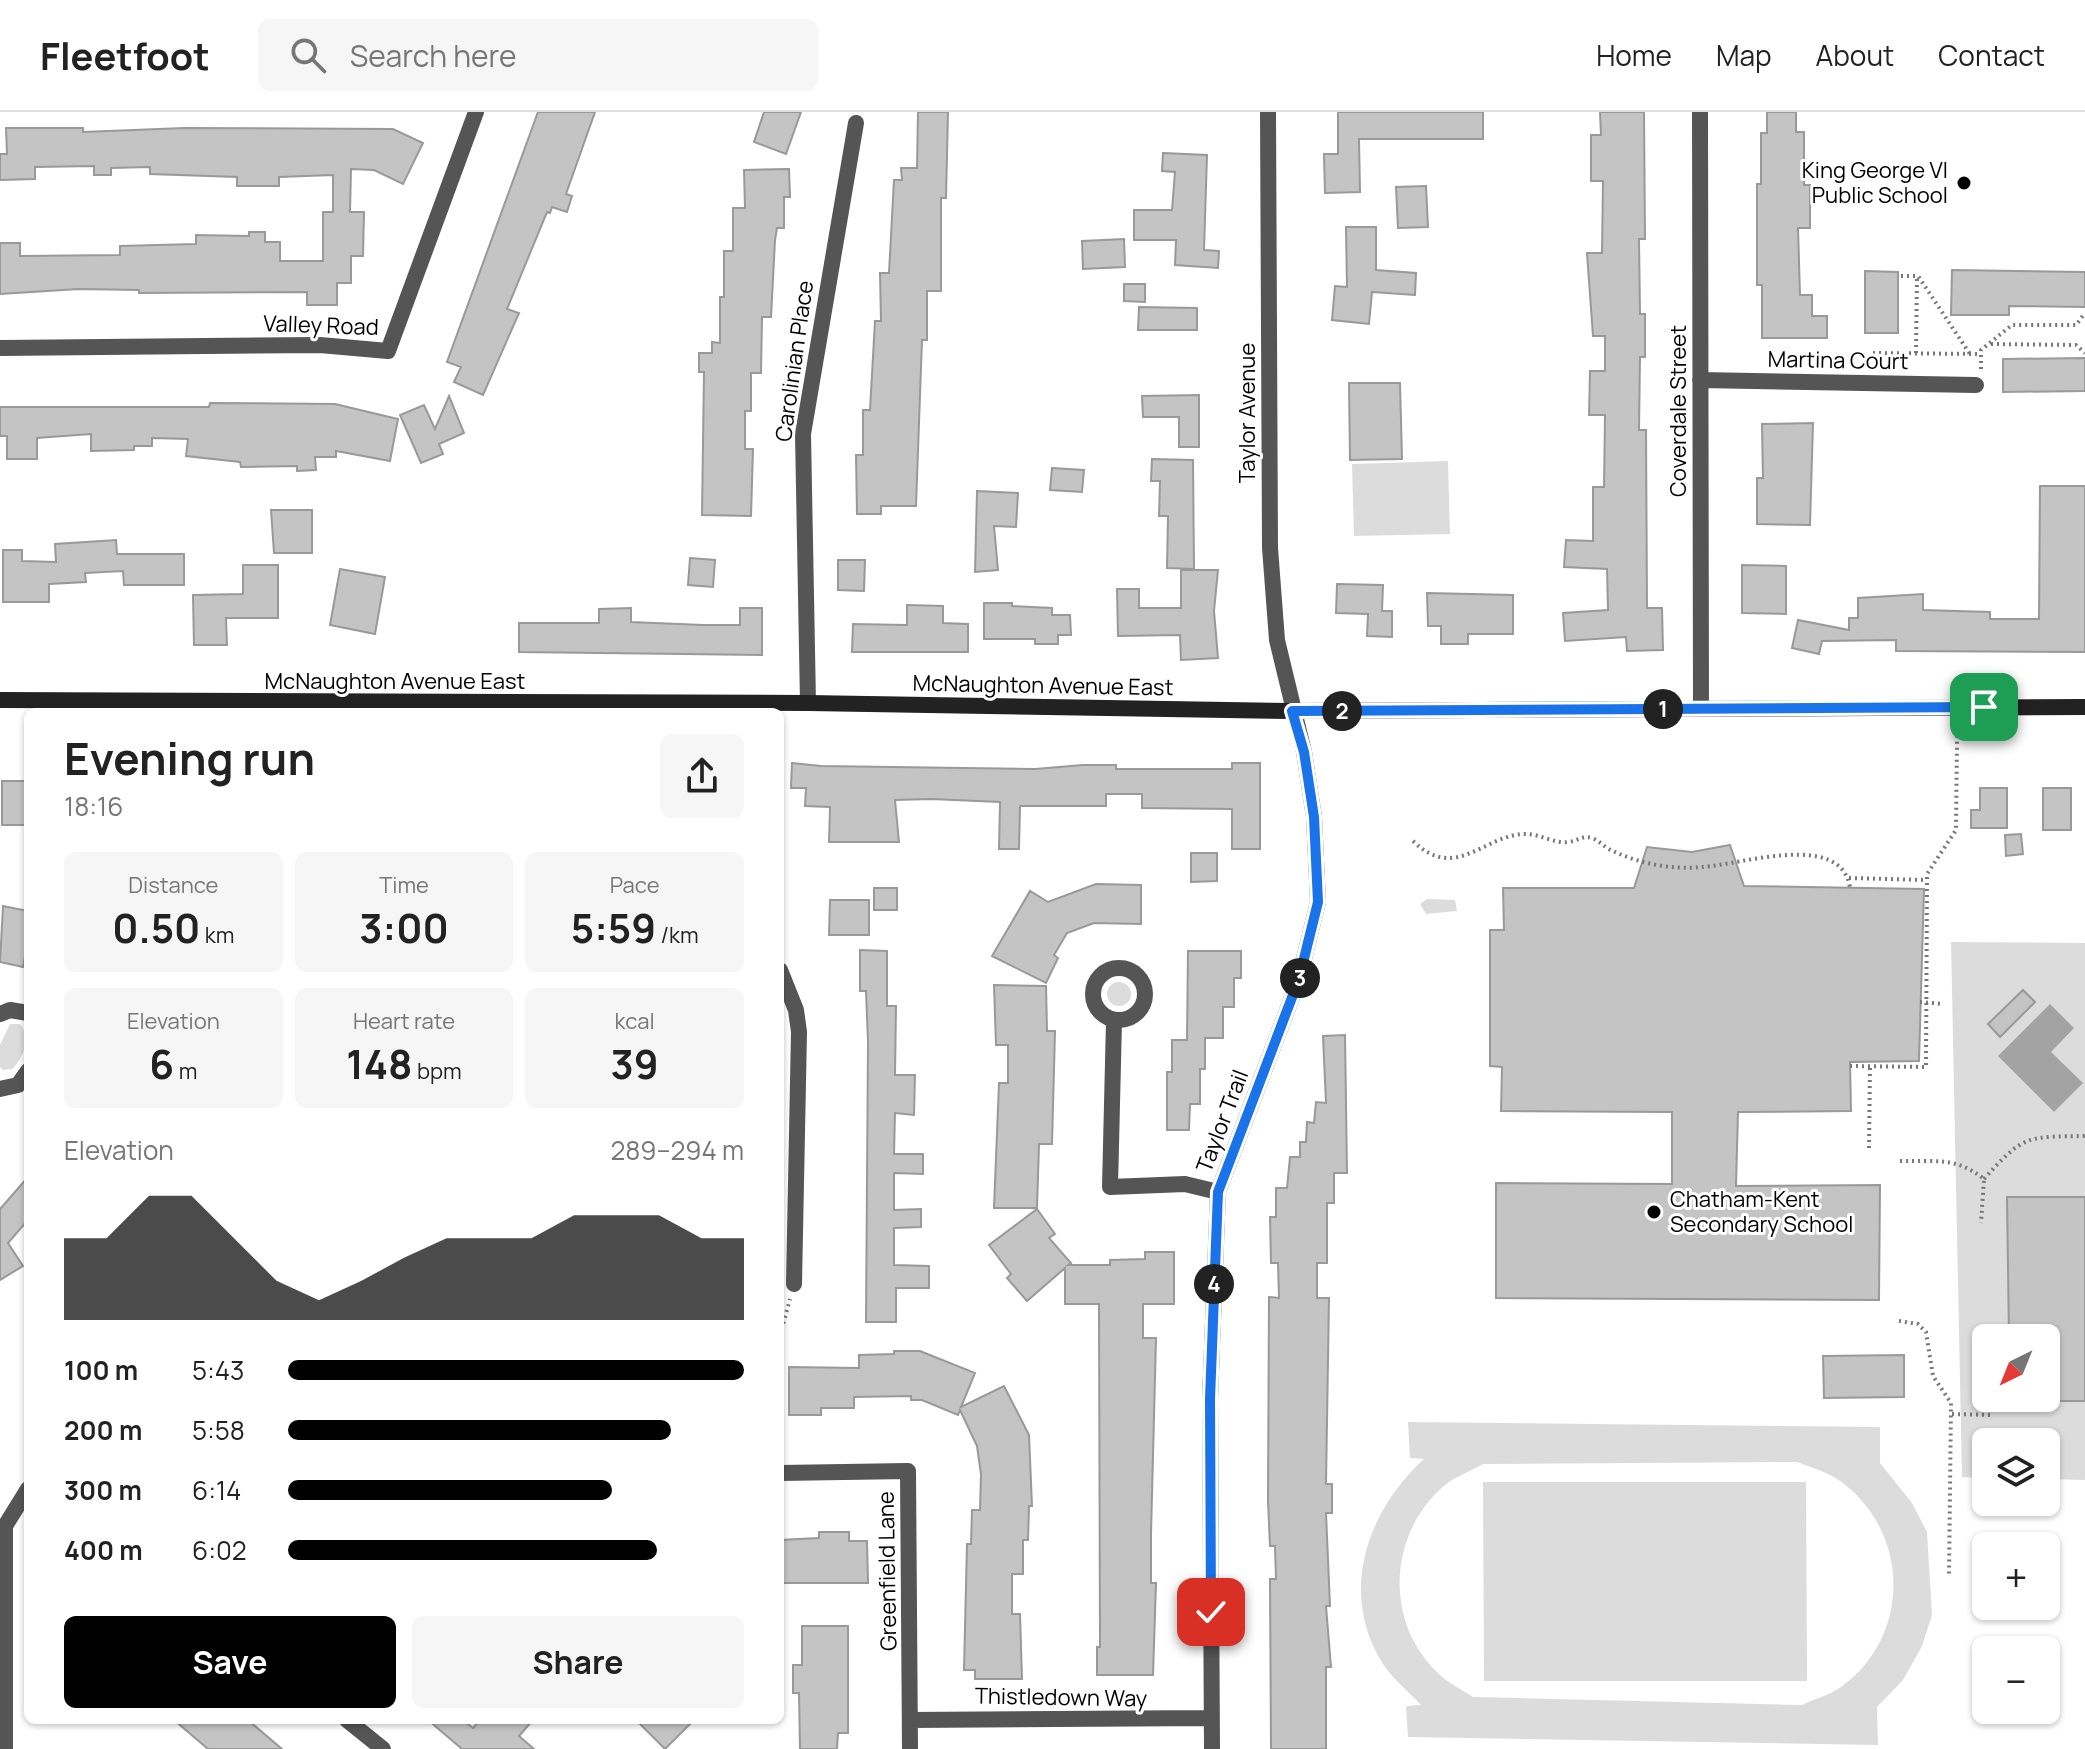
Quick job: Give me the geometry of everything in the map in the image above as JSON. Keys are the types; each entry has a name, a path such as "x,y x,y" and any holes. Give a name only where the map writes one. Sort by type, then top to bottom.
{"main road":[{"name":"McNaughton Avenue East","path":"0,700 741,708 808,703 1292,711 2085,707"}],"street":[{"name":"Valley Road","path":"0,348 320,345 388,351 476,112"},
{"name":"Taylor Avenue","path":"1268,112 1270,548 1277,640 1292,711"},
{"name":"Coverdale Street","path":"1700,112 1701,709"},
{"name":"Carolinian Place","path":"808,703 803,434 856,123"},
{"name":"Martina Court","path":"1700,380 1976,385"},
{"name":"Taylor Trail","path":"1212,1749 1210,1399 1218,1192 1299,979 1318,902 1314,817 1304,752 1292,711"},
{"path":"784,980 796,1010 799,1032 794,1284"},
{"path":"0,1014 10,1010 24,1012"},
{"path":"1114,1021 1110,1187 1185,1184 1218,1192"},
{"path":"0,1089 18,1085 24,1077"},
{"name":"Greenfield Lane","path":"784,1473 908,1471 910,1749"},
{"path":"5,1749 5,1526 24,1495"},
{"name":"Thistledown Way","path":"910,1720 1211,1718"},
{"path":"352,1724 383,1749"}],"path":[{"path":"1901,276 1917,276"},
{"path":"1916,353 1917,276"},
{"path":"1917,276 1970,354"},
{"path":"1976,385 1976,378 1981,377 1981,354 2012,325 2076,325 2085,313"},
{"path":"1989,344 2076,345 2085,353"},
{"path":"1873,353 1981,354"},
{"path":"1850,1066 1926,1067 1927,874 1956,830 1957,737"},
{"path":"1413,841 1428,852 1455,858 1476,854 1522,834 1563,842 1586,837 1636,860 1699,868 1787,854 1817,855 1833,861 1849,878 1850,888"},
{"path":"1849,878 1927,880"},
{"path":"1920,1002 1943,1004"},
{"path":"1869,1148 1870,1066"},
{"path":"1981,1223 1984,1179 2010,1150 2033,1137 2085,1136"},
{"path":"1900,1161 1959,1162 1984,1179"},
{"path":"784,1320 794,1284"},
{"path":"1899,1321 1918,1324 1926,1332 1930,1366 1951,1403 1949,1575"},
{"path":"1952,1414 1991,1415"}],"shaded area":[{"path":"1448,461 1450,534 1354,536 1352,464"},
{"path":"1427,899 1455,900 1457,911 1426,914 1420,904"},
{"path":"1951,942 2085,943 2085,1480 2060,1479 2060,1428 1972,1428 1972,1477 1962,1477"},
{"path":"1119,982 1130,989 1131,994 1124,1005 1119,1006 1108,999 1107,994 1114,983"},
{"path":"2050,1004 2074,1028 2051,1052 2083,1083 2054,1112 1998,1056"},
{"path":"10,1024 20,1024 24,1032 24,1050 12,1069 3,1070 0,1067 0,1045"},
{"path":"1408,1422 1880,1427 1880,1463 1912,1503 1927,1532 1932,1615 1922,1646 1903,1680 1877,1707 1878,1745 1408,1737 1406,1706 1421,1705 1383,1664 1370,1637 1362,1609 1361,1582 1365,1554 1374,1528 1387,1503 1424,1459 1410,1458","holes":["1797,1462 1837,1479 1861,1500 1879,1525 1889,1553 1893,1582 1891,1611 1881,1639 1864,1665 1841,1687 1827,1695 1802,1705 1473,1697 1437,1672 1420,1651 1408,1628 1401,1603 1400,1577 1403,1552 1412,1527 1426,1505 1445,1485 1483,1464"]},
{"path":"1483,1482 1806,1482 1807,1681 1484,1681"}],"building":[{"path":"538,112 595,112 566,194 572,196 567,212 552,207 550,213 547,212 507,309 519,313 483,395 454,382 461,367 447,362"},
{"path":"764,112 801,112 786,154 754,142"},
{"path":"918,112 948,112 946,198 941,198 941,291 927,291 927,340 922,340 916,506 881,506 881,514 857,514 856,455 863,455 863,410 870,410 875,321 881,321 880,273 889,273 894,180 902,180 901,168 917,168"},
{"path":"1338,112 1483,112 1483,139 1359,139 1360,192 1325,193 1324,154 1338,154"},
{"path":"1600,112 1644,112 1645,239 1639,239 1640,314 1645,314 1645,357 1640,357 1639,430 1646,430 1647,608 1662,608 1663,650 1627,651 1626,637 1565,641 1563,613 1608,610 1607,569 1564,567 1566,540 1593,541 1593,487 1604,487 1605,415 1589,415 1590,371 1605,371 1605,336 1593,336 1587,253 1602,253 1603,181 1591,181 1591,135 1601,135"},
{"path":"1767,112 1796,112 1796,132 1804,132 1804,185 1810,185 1810,228 1798,228 1800,295 1812,295 1812,316 1827,316 1827,338 1762,338 1762,285 1757,285 1757,184 1761,184 1761,133 1767,133"},
{"path":"6,128 83,128 83,132 184,128 393,129 423,143 403,184 374,170 351,169 350,212 364,212 363,256 351,256 351,283 337,283 337,305 307,305 307,292 139,293 139,290 79,289 0,294 0,243 20,243 20,256 120,255 120,246 196,244 196,235 249,236 249,232 265,232 265,242 280,242 280,261 323,261 323,212 333,212 333,175 279,177 279,186 237,186 237,177 150,174 150,167 111,168 111,175 94,175 94,166 35,167 35,179 0,180 0,154 7,154"},
{"path":"1163,153 1207,155 1204,250 1219,251 1218,268 1175,265 1176,240 1134,240 1134,210 1172,210 1175,172 1162,171"},
{"path":"789,169 790,197 784,197 784,228 777,228 775,240 771,317 762,317 761,373 751,373 751,411 745,411 745,449 753,449 751,516 702,515 704,372 699,372 699,353 712,353 712,342 720,343 724,251 733,251 733,208 745,208 744,170"},
{"path":"1426,186 1428,227 1398,228 1396,187"},
{"path":"1346,227 1376,227 1376,270 1416,273 1415,295 1372,292 1369,324 1332,320 1335,286 1347,287"},
{"path":"1124,239 1125,267 1083,269 1082,241"},
{"path":"1952,270 2085,272 2085,307 2009,306 2009,315 1951,315"},
{"path":"1865,271 1898,272 1898,333 1865,333"},
{"path":"1124,284 1145,284 1145,302 1124,301"},
{"path":"1139,307 1197,308 1197,330 1138,330"},
{"path":"2085,358 2085,391 2003,392 2003,359"},
{"path":"1349,383 1400,383 1402,459 1350,460"},
{"path":"1199,395 1199,447 1179,447 1179,417 1143,417 1142,396"},
{"path":"449,396 464,433 439,444 443,454 421,463 400,415 424,405 435,429"},
{"path":"210,403 335,404 398,419 390,461 336,451 336,457 315,457 316,470 297,471 297,466 241,467 240,462 186,456 188,439 152,438 152,446 134,446 134,450 91,451 91,434 37,438 37,459 7,459 7,436 0,436 0,407 209,407"},
{"path":"1813,423 1810,525 1757,524 1757,478 1763,478 1762,424"},
{"path":"1152,459 1193,460 1194,569 1167,568 1168,516 1159,516 1160,481 1151,481"},
{"path":"1052,468 1084,470 1082,492 1050,490"},
{"path":"2040,486 2085,486 2085,652 1896,651 1896,640 1822,641 1819,654 1792,648 1798,620 1849,630 1849,618 1858,618 1858,598 1923,594 1923,610 1990,612 1990,619 2039,619"},
{"path":"977,491 1018,493 1016,527 994,526 998,570 975,572"},
{"path":"271,510 312,510 312,553 274,553"},
{"path":"116,540 117,554 184,554 184,585 124,585 123,571 85,573 86,582 49,584 49,602 3,602 3,550 22,550 22,561 56,562 55,544"},
{"path":"690,558 715,560 713,587 688,585"},
{"path":"838,560 865,560 864,591 838,590"},
{"path":"243,565 278,565 278,618 226,618 227,645 194,645 193,595 243,594"},
{"path":"1742,565 1786,566 1786,614 1742,613"},
{"path":"340,569 385,577 375,634 330,625"},
{"path":"1181,570 1218,570 1214,611 1218,658 1181,660 1180,635 1118,636 1117,589 1139,589 1139,608 1181,608"},
{"path":"1337,584 1383,585 1382,611 1392,611 1392,637 1367,636 1368,614 1336,613"},
{"path":"1427,593 1513,595 1513,634 1468,634 1468,644 1441,644 1441,626 1428,626"},
{"path":"984,603 1052,608 1052,615 1070,615 1071,635 1058,635 1058,644 1035,644 1035,639 984,639"},
{"path":"907,605 943,606 943,623 968,624 968,652 852,652 853,624 907,625"},
{"path":"631,608 631,622 740,625 740,608 762,608 762,655 519,652 519,623 599,623 599,609"},
{"path":"792,763 1035,769 1116,765 1116,769 1232,769 1232,763 1260,763 1260,849 1232,849 1232,809 1142,808 1142,794 1106,794 1106,806 1020,806 1019,849 999,849 1000,802 931,799 895,800 899,842 829,842 830,807 805,806 806,788 791,788"},
{"path":"2,781 24,781 24,825 2,825"},
{"path":"1980,788 2007,788 2007,828 1971,828 1971,810 1980,810"},
{"path":"2043,788 2071,788 2071,830 2043,830"},
{"path":"2021,834 2023,854 2006,856 2005,835"},
{"path":"1730,845 1744,886 1924,889 1919,1061 1850,1062 1851,1111 1738,1112 1736,1186 1880,1185 1879,1300 1496,1298 1496,1183 1672,1184 1672,1112 1501,1111 1502,1067 1490,1066 1490,930 1504,930 1503,888 1634,888 1647,847 1692,852"},
{"path":"1191,853 1217,853 1217,881 1191,882"},
{"path":"1096,884 1141,885 1141,924 1094,923 1067,933 1054,955 1058,958 1046,983 992,956 1030,891 1048,902"},
{"path":"874,888 897,888 897,910 874,910"},
{"path":"830,900 869,900 869,935 829,935"},
{"path":"3,906 24,910 23,967 0,962"},
{"path":"860,950 887,951 887,1006 896,1006 895,1075 915,1075 914,1115 895,1113 894,1154 923,1154 923,1174 894,1173 894,1210 921,1209 921,1227 894,1228 894,1265 929,1266 929,1288 896,1288 896,1322 866,1322 868,1041 866,991 860,991"},
{"path":"1188,951 1241,951 1241,978 1234,978 1234,1007 1223,1007 1223,1038 1205,1038 1205,1069 1200,1069 1200,1104 1190,1104 1189,1130 1167,1130 1167,1072 1172,1072 1172,1040 1187,1040"},
{"path":"994,985 1046,986 1047,1031 1055,1031 1052,1144 1039,1144 1037,1208 994,1208 999,1083 1008,1083 1008,1045 996,1045"},
{"path":"2023,990 2035,1002 2000,1037 1988,1024"},
{"path":"1345,1035 1347,1173 1334,1173 1334,1203 1327,1203 1327,1263 1317,1263 1317,1298 1329,1298 1326,1484 1332,1484 1332,1513 1326,1513 1330,1606 1326,1606 1331,1667 1326,1667 1326,1749 1271,1749 1270,1579 1276,1579 1275,1546 1270,1546 1268,1501 1269,1297 1279,1298 1278,1263 1271,1263 1270,1217 1276,1217 1276,1188 1287,1188 1290,1157 1300,1157 1300,1142 1306,1142 1307,1122 1314,1123 1316,1102 1326,1103 1323,1036"},
{"path":"24,1182 24,1225 8,1243 23,1266 0,1280 0,1209"},
{"path":"2007,1197 2085,1197 2085,1401 2060,1401 2060,1324 2009,1324"},
{"path":"1037,1209 1055,1234 1049,1238 1071,1263 1068,1265 1110,1265 1110,1260 1145,1259 1145,1252 1174,1252 1174,1304 1143,1304 1143,1338 1156,1338 1151,1534 1151,1583 1156,1583 1153,1675 1097,1675 1097,1647 1100,1647 1099,1304 1065,1304 1065,1268 1027,1301 1007,1278 1011,1274 989,1245"},
{"path":"894,1351 920,1351 975,1373 961,1407 1004,1386 1029,1435 1032,1506 1029,1506 1028,1540 1023,1540 1023,1574 1012,1574 1012,1614 1020,1614 1022,1679 975,1679 975,1670 964,1670 967,1544 971,1544 972,1510 980,1510 981,1474 977,1446 960,1410 958,1415 922,1400 911,1400 911,1396 854,1397 854,1408 821,1408 821,1415 789,1415 789,1367 859,1368 859,1355 894,1354"},
{"path":"1904,1355 1904,1397 1824,1398 1823,1356"},
{"path":"819,1532 849,1532 849,1541 867,1541 868,1583 784,1583 784,1540 819,1538"},
{"path":"802,1626 848,1626 848,1733 838,1733 837,1749 800,1749 799,1693 793,1693 793,1665 802,1665"},
{"path":"179,1724 253,1724 282,1749 208,1749"},
{"path":"433,1724 468,1724 473,1728 476,1724 530,1724 519,1736 534,1749 462,1749"},
{"path":"640,1724 690,1724 665,1749"}],"place":[{"name":"King George VI Public School","path":"1964,183"},
{"name":"Chatham-Kent Secondary School","path":"1654,1212"}],"route":[{"path":"1211,1612 1210,1399 1218,1192 1299,979 1318,902 1314,817 1304,752 1292,711 1984,707"}]}
